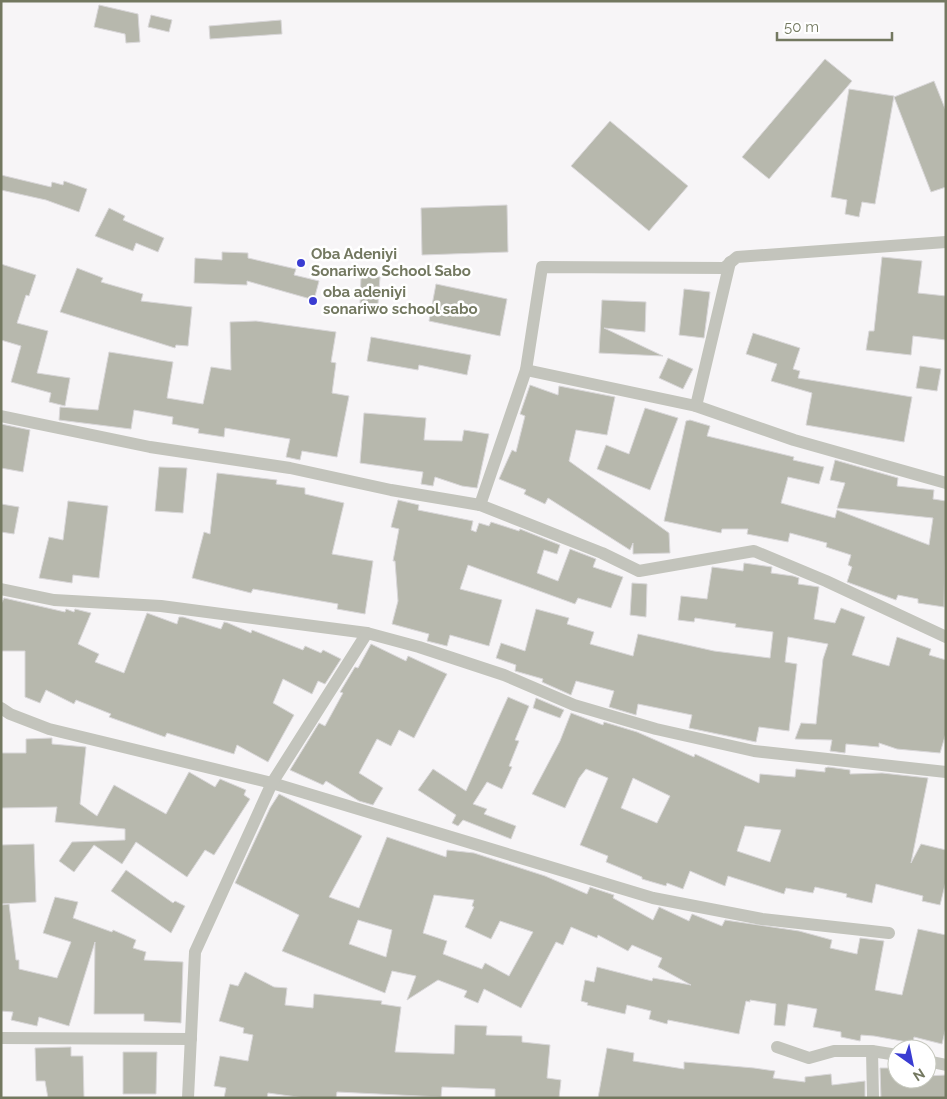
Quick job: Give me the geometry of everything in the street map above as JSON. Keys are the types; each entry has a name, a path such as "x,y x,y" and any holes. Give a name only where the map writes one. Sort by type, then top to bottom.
{"street":[{"path":"480,505 526,370 542,267 724,268 737,257 946,242"},
{"path":"696,406 730,262"},
{"path":"526,370 696,406 794,440 946,483"},
{"path":"1,416 150,446 290,468 392,490 480,505 602,553 639,570 754,551 826,581 946,637"},
{"path":"1,589 54,600 161,606 367,633 419,647 504,675 574,705 656,729 754,752 946,772"},
{"path":"188,1098 195,952 272,783 367,633"},
{"path":"1,708 10,714 50,729 272,783 653,898 762,918 889,933"},
{"path":"1,1038 191,1039"},
{"path":"777,1047 809,1058 834,1051 872,1051 887,1053"},
{"path":"872,1051 873,1098"}],"building":[{"path":"99,5 138,14 140,42 126,43 125,34 94,27"},
{"path":"151,15 172,20 169,32 148,27"},
{"path":"281,20 282,34 210,39 209,26"},
{"path":"825,59 852,81 769,179 742,157"},
{"path":"934,81 946,111 946,187 931,192 894,97"},
{"path":"849,89 894,96 875,204 862,202 859,217 845,214 847,200 831,197"},
{"path":"610,121 688,186 649,231 571,166"},
{"path":"1,175 51,187 52,182 63,185 64,181 87,189 79,212 46,200 1,190"},
{"path":"507,205 508,252 422,255 421,208"},
{"path":"109,208 125,216 123,220 164,238 158,252 136,243 133,251 95,236"},
{"path":"222,252 248,253 248,258 296,269 294,275 319,281 314,300 247,281 247,285 194,283 195,258 222,260"},
{"path":"882,257 922,261 918,293 946,296 946,340 913,336 911,355 866,350 869,331 874,331"},
{"path":"1,264 36,275 29,296 26,295 17,323 48,331 37,373 70,378 65,406 49,402 51,393 11,382 21,346 1,340"},
{"path":"77,268 103,278 101,282 143,294 141,301 192,307 188,346 176,345 175,348 60,312"},
{"path":"361,276 380,277 378,304 360,303"},
{"path":"436,284 507,299 500,336 429,321"},
{"path":"684,289 710,292 704,338 679,335"},
{"path":"602,300 646,302 645,332 604,328 663,356 599,353"},
{"path":"256,321 336,332 331,362 336,363 332,393 349,396 337,457 302,451 300,460 286,457 290,439 225,428 224,437 198,433 199,429 172,424 173,417 134,410 131,429 59,420 60,407 98,410 109,352 173,362 167,398 203,404 211,367 231,370 230,322"},
{"path":"753,333 800,348 793,369 800,371 798,378 912,397 904,442 806,425 812,393 771,381 777,364 746,354"},
{"path":"371,337 471,355 467,375 419,365 418,370 367,361"},
{"path":"668,358 693,369 683,389 659,378"},
{"path":"920,366 941,369 937,391 916,388"},
{"path":"530,385 558,395 559,386 615,397 607,435 576,430 569,461 669,533 670,553 633,554 633,543 630,550 548,498 545,504 524,494 526,490 499,479 512,450 516,452 525,416 520,414"},
{"path":"645,408 678,418 650,490 597,469 606,445 629,454"},
{"path":"364,413 426,418 424,440 462,441 464,430 489,434 477,488 462,486 435,477 433,486 421,484 423,472 360,463"},
{"path":"690,420 710,426 707,436 794,457 793,460 824,467 819,484 788,477 781,503 835,518 837,510 929,545 933,518 837,508 845,483 830,480 835,460 898,478 897,486 934,490 933,499 946,501 944,607 918,603 918,599 898,595 896,600 847,582 852,567 848,565 851,555 826,547 827,543 790,533 788,542 747,534 748,529 722,529 721,533 664,521 686,421"},
{"path":"1,424 30,430 23,472 1,468"},
{"path":"159,467 187,468 183,513 155,511"},
{"path":"217,473 277,480 276,484 305,488 305,494 344,503 332,554 373,561 365,614 337,609 338,604 253,589 251,593 192,578 204,532 210,534"},
{"path":"398,500 419,505 418,510 473,521 471,530 476,532 479,523 489,526 491,522 519,531 520,529 560,545 557,554 544,550 537,573 558,581 570,549 596,559 593,567 623,577 611,608 578,598 575,604 468,565 460,589 502,600 489,646 450,635 447,646 427,641 429,634 392,624 398,601 395,561 393,561 399,529 391,527"},
{"path":"68,501 108,506 99,578 73,575 72,583 39,578 49,537 63,540"},
{"path":"1,504 19,507 14,534 1,532"},
{"path":"744,563 772,567 771,573 793,576 799,578 798,584 819,587 814,619 835,623 841,608 865,617 852,655 889,666 897,637 931,649 929,655 946,660 946,733 940,753 897,749 879,743 879,747 846,744 845,753 830,751 832,740 795,739 801,723 816,724 823,659 828,644 788,637 785,662 797,664 789,731 759,727 756,742 689,728 692,715 638,704 636,715 609,707 614,691 576,681 571,695 542,682 543,679 515,671 516,665 496,658 501,643 525,651 536,609 569,618 567,624 594,632 590,644 633,656 638,634 714,651 770,658 773,632 735,627 736,624 695,618 694,622 678,620 681,596 707,599 712,567 743,571"},
{"path":"632,583 647,584 646,617 630,615"},
{"path":"4,598 65,612 66,609 74,612 75,609 91,613 78,644 99,654 95,662 124,673 147,613 177,624 179,617 221,629 224,622 251,633 252,630 303,650 305,646 321,653 323,650 341,659 325,684 318,681 312,694 283,679 273,703 294,715 268,762 237,745 234,754 167,733 165,737 109,717 111,714 76,700 74,704 46,690 40,703 25,697 25,651 1,651 1,604"},
{"path":"371,644 406,661 408,656 447,674 414,738 399,730 391,746 377,739 359,773 383,788 373,805 359,801 326,781 323,785 290,770 319,723 325,726 343,693 340,692 355,667 358,668"},
{"path":"508,697 529,706 515,740 519,741 509,766 512,767 502,789 487,782 473,804 487,809 484,814 516,826 511,839 463,820 458,826 452,823 456,815 418,790 433,769 466,791"},
{"path":"536,698 564,710 560,718 533,708"},
{"path":"571,713 603,725 604,722 637,732 694,757 695,754 759,783 760,774 795,777 796,769 825,772 825,768 828,767 850,770 850,774 882,773 928,778 911,863 921,844 946,850 946,881 940,905 922,901 923,896 876,884 872,903 846,897 847,894 815,887 813,893 786,888 784,894 728,876 725,886 690,871 683,889 667,883 666,886 642,879 642,877 606,862 608,856 580,845 608,778 586,769 579,778 565,808 532,794 560,741","holes":["633,778 670,796 657,823 621,808","745,826 781,830 770,862 737,851"]},
{"path":"52,738 52,744 86,747 80,804 97,816 114,785 166,814 189,772 215,787 220,779 246,790 244,795 250,799 214,855 205,850 187,877 136,842 122,864 94,845 74,872 59,861 72,842 125,840 125,829 55,822 57,807 1,808 1,753 26,753 26,739"},
{"path":"279,794 362,836 329,897 359,908 387,837 446,857 447,850 474,853 545,876 587,894 590,887 614,895 613,898 653,920 659,907 689,921 692,914 722,926 725,920 799,931 832,940 830,948 857,954 860,938 884,941 875,990 902,995 918,929 946,935 946,1027 942,1044 937,1043 937,1039 914,1037 914,1039 891,1039 861,1035 860,1041 841,1037 841,1032 813,1027 817,1009 788,1004 785,1026 774,1025 776,1004 750,1000 750,1002 746,1001 739,1034 668,1020 667,1024 649,1019 651,1011 627,1005 625,1014 587,1005 588,1003 581,1001 585,980 594,982 597,967 652,981 653,978 691,985 658,967 662,958 632,945 628,951 598,935 597,938 571,927 563,945 556,942 521,1008 484,989 478,1003 464,997 467,991 438,980 407,1000 416,976 392,971 385,993 282,951 299,915 235,883 270,808","holes":["434,895 474,900 472,906 474,907 465,927 491,939 500,921 533,932 509,976 485,963 482,969 443,954 447,941 423,933","358,920 392,930 386,957 349,944"]},
{"path":"34,844 36,902 1,904 1,845"},
{"path":"126,870 173,903 175,901 185,906 171,933 111,891"},
{"path":"55,897 78,902 73,918 112,932 113,930 136,940 133,948 146,952 144,960 183,962 181,1023 144,1021 144,1014 94,1014 95,942 69,1026 39,1017 37,1026 11,1020 13,1012 1,1011 1,905 9,904 16,960 19,960 19,969 57,978 71,942 43,933"},
{"path":"245,972 274,987 287,988 285,1005 313,1008 314,994 382,1001 381,1004 401,1007 395,1052 454,1054 455,1025 487,1026 486,1035 522,1036 522,1042 550,1045 547,1078 561,1080 559,1098 495,1098 495,1089 442,1087 441,1097 337,1092 336,1098 305,1098 268,1093 267,1098 224,1098 226,1088 214,1086 220,1056 248,1061 253,1035 243,1033 244,1028 219,1021 230,984 238,986"},
{"path":"71,1047 71,1056 83,1056 84,1098 48,1098 45,1081 36,1081 35,1048"},
{"path":"607,1048 634,1053 633,1061 684,1069 684,1062 754,1068 775,1071 773,1078 805,1082 805,1077 831,1074 832,1085 865,1081 865,1098 598,1098"},
{"path":"123,1052 157,1052 156,1094 123,1094"},
{"path":"880,1068 887,1068 887,1089 937,1089 937,1075 946,1075 946,1098 881,1098"}],"place":[{"name":"Oba Adeniyi Sonariwo School Sabo","path":"301,263"},
{"name":"oba adeniyi sonariwo school sabo","path":"313,301"}]}
